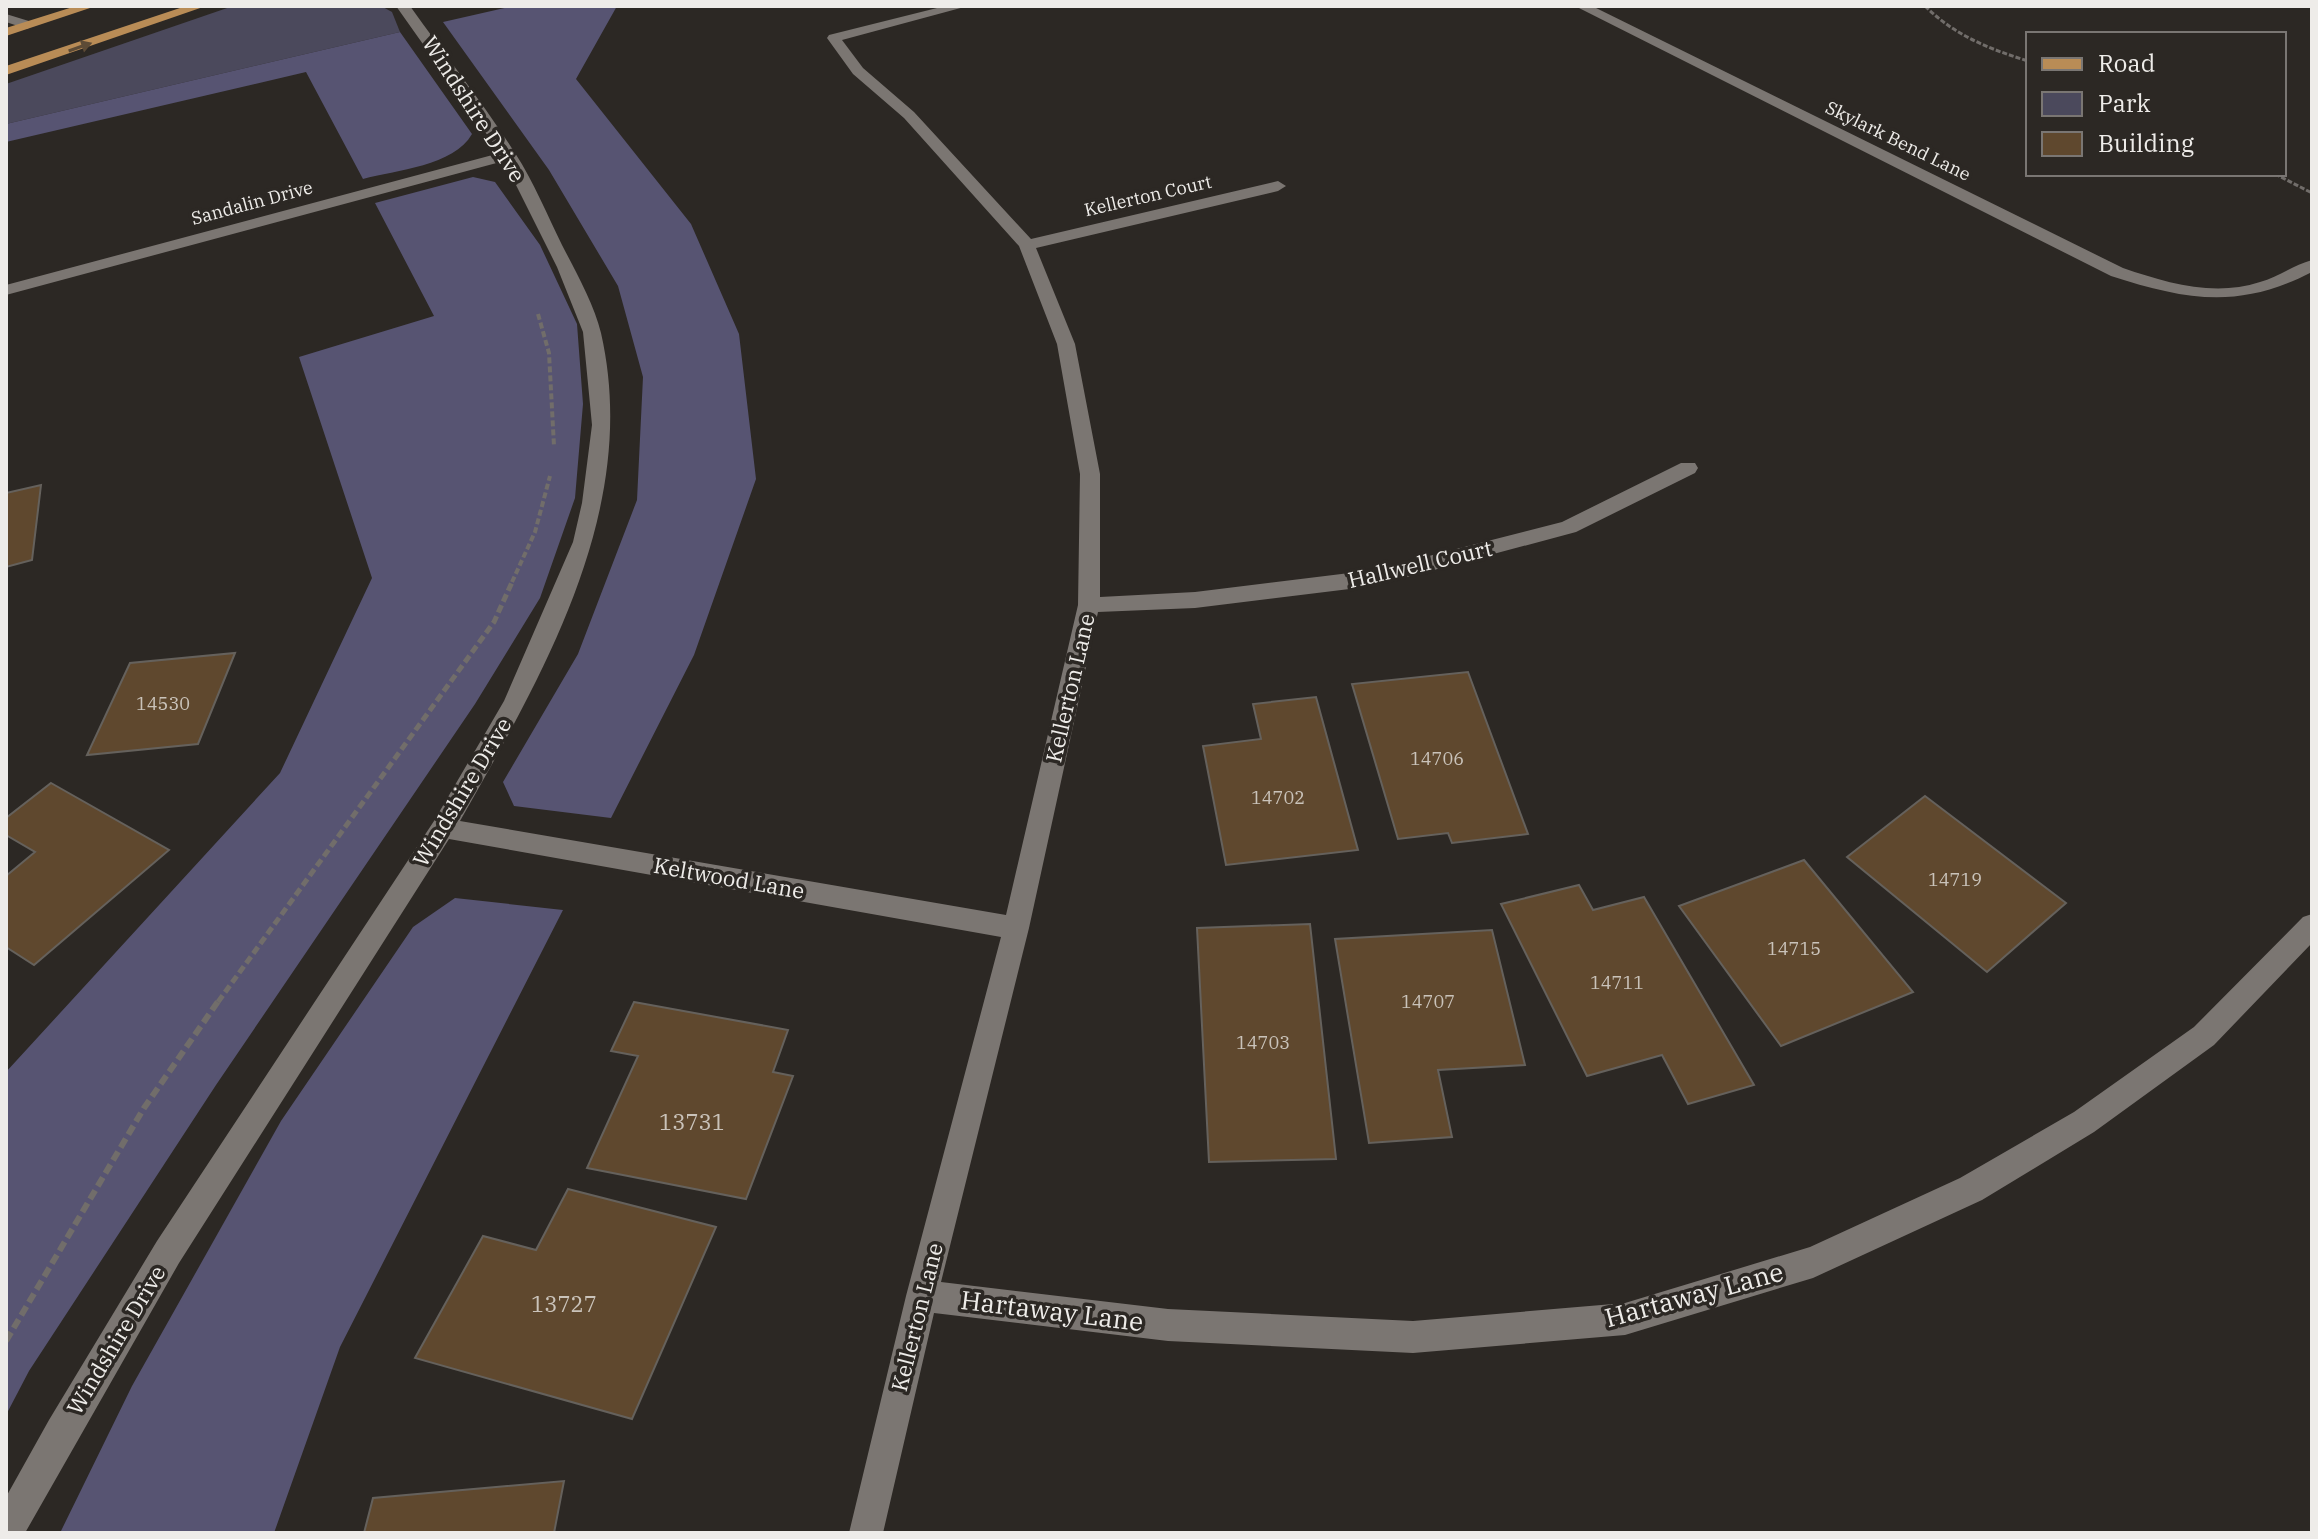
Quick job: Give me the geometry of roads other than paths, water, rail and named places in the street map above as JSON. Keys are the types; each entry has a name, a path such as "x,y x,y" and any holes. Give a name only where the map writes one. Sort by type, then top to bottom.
{"main road":[{"path":"6,32 89,6"},
{"path":"6,71 199,6"}],"street":[{"name":"Windshire Drive","path":"6,1532 61,1432 168,1252 443,828 515,703 568,582 592,503 602,425 592,332 583,308 509,155 403,6"},
{"name":"Kellerton Lane","path":"866,1533 922,1296 1016,928 1089,605 1090,474 1066,344 1027,245 909,115 858,71 834,38 961,6"},
{"name":"Skylark Bend Lane","path":"1582,6 2117,272 2162,287 2240,295 2282,283 2312,265"},
{"path":"6,18 27,25"},
{"name":"Sandalin Drive","path":"6,290 509,155"},
{"name":"Kellerton Court","path":"1027,245 1278,186"},
{"name":"Hallwell Court","path":"1089,605 1195,600 1374,578 1569,527 1688,468"},
{"name":"Keltwood Lane","path":"443,828 1016,928"},
{"name":"Hartaway Lane","path":"922,1296 1168,1325 1413,1337 1625,1319 1813,1262 1971,1189 2084,1122 2204,1036 2312,925"}]}
